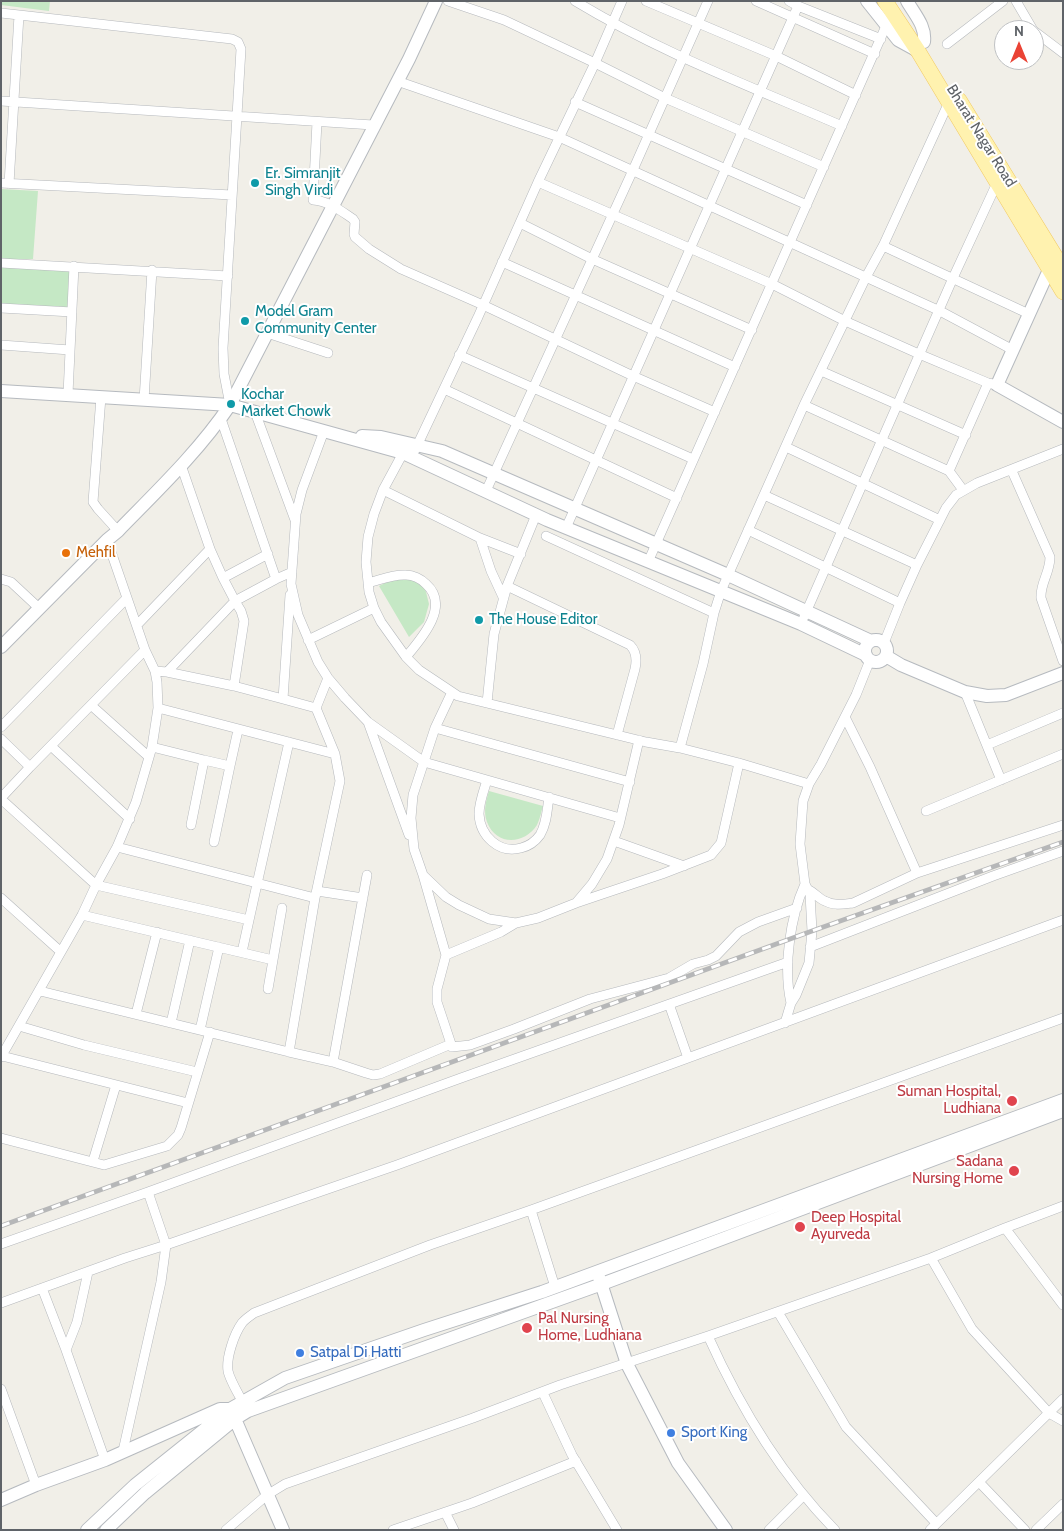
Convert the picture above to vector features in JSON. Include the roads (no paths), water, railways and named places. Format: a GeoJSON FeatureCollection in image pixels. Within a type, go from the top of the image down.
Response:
{"type":"FeatureCollection","features":[{"type":"Feature","properties":{"kind":"main road"},"geometry":{"type":"LineString","coordinates":[[885,1],[917,42]]}},
{"type":"Feature","properties":{"kind":"main road"},"geometry":{"type":"LineString","coordinates":[[897,1],[917,42]]}},
{"type":"Feature","properties":{"kind":"main road","name":"Bharat Nagar Road"},"geometry":{"type":"LineString","coordinates":[[917,42],[949,102],[997,183],[1056,269]]}},
{"type":"Feature","properties":{"kind":"main road","name":"Bharat Nagar Road"},"geometry":{"type":"LineString","coordinates":[[917,42],[1056,269],[1063,292]]}},
{"type":"Feature","properties":{"kind":"street"},"geometry":{"type":"LineString","coordinates":[[1,647],[118,531],[221,419],[267,334],[436,1]]}},
{"type":"Feature","properties":{"kind":"street"},"geometry":{"type":"LineString","coordinates":[[448,1],[504,20],[665,98],[824,167]]}},
{"type":"Feature","properties":{"kind":"street"},"geometry":{"type":"LineString","coordinates":[[575,1],[611,23],[683,58],[842,126]]}},
{"type":"Feature","properties":{"kind":"street"},"geometry":{"type":"LineString","coordinates":[[622,1],[418,445],[407,455],[383,490],[368,537],[366,562],[368,584],[374,608],[381,622],[406,657],[419,670],[458,696],[617,735],[680,748],[809,784]]}},
{"type":"Feature","properties":{"kind":"street"},"geometry":{"type":"LineString","coordinates":[[646,1],[776,56],[856,95]]}},
{"type":"Feature","properties":{"kind":"street"},"geometry":{"type":"LineString","coordinates":[[486,492],[708,1]]}},
{"type":"Feature","properties":{"kind":"street"},"geometry":{"type":"LineString","coordinates":[[756,1],[874,54]]}},
{"type":"Feature","properties":{"kind":"street"},"geometry":{"type":"LineString","coordinates":[[789,1],[881,39]]}},
{"type":"Feature","properties":{"kind":"street"},"geometry":{"type":"LineString","coordinates":[[867,1],[898,40],[917,42]]}},
{"type":"Feature","properties":{"kind":"street","name":"Bharat Nagar Road"},"geometry":{"type":"LineString","coordinates":[[907,1],[925,33],[917,42]]}},
{"type":"Feature","properties":{"kind":"street"},"geometry":{"type":"LineString","coordinates":[[947,44],[1003,1]]}},
{"type":"Feature","properties":{"kind":"street"},"geometry":{"type":"LineString","coordinates":[[1016,1],[1027,20]]}},
{"type":"Feature","properties":{"kind":"street"},"geometry":{"type":"LineString","coordinates":[[566,528],[798,6]]}},
{"type":"Feature","properties":{"kind":"street"},"geometry":{"type":"LineString","coordinates":[[1,13],[232,39],[238,42],[241,49],[224,360],[226,389],[230,405]]}},
{"type":"Feature","properties":{"kind":"street"},"geometry":{"type":"LineString","coordinates":[[20,16],[14,102],[5,183],[232,195]]}},
{"type":"Feature","properties":{"kind":"street"},"geometry":{"type":"LineString","coordinates":[[648,562],[886,26]]}},
{"type":"Feature","properties":{"kind":"street"},"geometry":{"type":"LineString","coordinates":[[1044,39],[1063,53]]}},
{"type":"Feature","properties":{"kind":"street"},"geometry":{"type":"LineString","coordinates":[[397,81],[559,137],[940,311],[1013,350]]}},
{"type":"Feature","properties":{"kind":"street"},"geometry":{"type":"LineString","coordinates":[[1,101],[374,125]]}},
{"type":"Feature","properties":{"kind":"street"},"geometry":{"type":"LineString","coordinates":[[575,102],[807,205]]}},
{"type":"Feature","properties":{"kind":"street"},"geometry":{"type":"LineString","coordinates":[[680,748],[703,664],[714,613],[728,575],[804,405],[883,246],[949,102]]}},
{"type":"Feature","properties":{"kind":"street"},"geometry":{"type":"LineString","coordinates":[[317,122],[313,200],[324,201],[353,219],[355,222],[355,237],[369,250],[401,269],[715,412]]}},
{"type":"Feature","properties":{"kind":"street"},"geometry":{"type":"LineString","coordinates":[[538,182],[772,284],[845,321],[919,354],[992,384],[1063,422]]}},
{"type":"Feature","properties":{"kind":"street"},"geometry":{"type":"LineString","coordinates":[[801,624],[919,354],[997,183]]}},
{"type":"Feature","properties":{"kind":"street"},"geometry":{"type":"LineString","coordinates":[[520,223],[592,259],[752,330]]}},
{"type":"Feature","properties":{"kind":"street"},"geometry":{"type":"LineString","coordinates":[[883,246],[1029,314]]}},
{"type":"Feature","properties":{"kind":"street"},"geometry":{"type":"LineString","coordinates":[[502,262],[735,367]]}},
{"type":"Feature","properties":{"kind":"street"},"geometry":{"type":"LineString","coordinates":[[1,263],[152,270],[228,276]]}},
{"type":"Feature","properties":{"kind":"street"},"geometry":{"type":"LineString","coordinates":[[68,394],[74,266]]}},
{"type":"Feature","properties":{"kind":"street"},"geometry":{"type":"LineString","coordinates":[[949,471],[992,384],[1013,350],[1029,314],[1056,269]]}},
{"type":"Feature","properties":{"kind":"street"},"geometry":{"type":"LineString","coordinates":[[144,400],[152,270]]}},
{"type":"Feature","properties":{"kind":"street"},"geometry":{"type":"LineString","coordinates":[[1,308],[72,312]]}},
{"type":"Feature","properties":{"kind":"street"},"geometry":{"type":"LineString","coordinates":[[267,334],[328,353]]}},
{"type":"Feature","properties":{"kind":"street"},"geometry":{"type":"LineString","coordinates":[[1,345],[70,350]]}},
{"type":"Feature","properties":{"kind":"street"},"geometry":{"type":"LineString","coordinates":[[459,355],[693,459]]}},
{"type":"Feature","properties":{"kind":"street"},"geometry":{"type":"LineString","coordinates":[[821,371],[966,435]]}},
{"type":"Feature","properties":{"kind":"street"},"geometry":{"type":"LineString","coordinates":[[444,389],[676,498]]}},
{"type":"Feature","properties":{"kind":"street"},"geometry":{"type":"LineString","coordinates":[[1,390],[230,405],[407,455],[566,528],[801,624],[877,662],[880,647],[917,565],[946,508],[956,494],[1063,450]]}},
{"type":"Feature","properties":{"kind":"street"},"geometry":{"type":"LineString","coordinates":[[101,397],[94,502],[118,531]]}},
{"type":"Feature","properties":{"kind":"street"},"geometry":{"type":"LineString","coordinates":[[804,405],[949,471],[963,490]]}},
{"type":"Feature","properties":{"kind":"street"},"geometry":{"type":"LineString","coordinates":[[255,412],[295,521]]}},
{"type":"Feature","properties":{"kind":"street"},"geometry":{"type":"LineString","coordinates":[[221,419],[276,579]]}},
{"type":"Feature","properties":{"kind":"street"},"geometry":{"type":"LineString","coordinates":[[283,699],[295,521],[302,490],[324,431]]}},
{"type":"Feature","properties":{"kind":"street"},"geometry":{"type":"LineString","coordinates":[[342,436],[381,437],[442,451],[807,610],[880,647],[901,665],[965,692],[987,696],[1006,695],[1063,673]]}},
{"type":"Feature","properties":{"kind":"street"},"geometry":{"type":"LineString","coordinates":[[786,447],[940,520]]}},
{"type":"Feature","properties":{"kind":"street"},"geometry":{"type":"LineString","coordinates":[[180,465],[210,549],[223,578],[242,612],[244,621],[234,686]]}},
{"type":"Feature","properties":{"kind":"street"},"geometry":{"type":"LineString","coordinates":[[1012,471],[1050,557],[1048,572],[1040,591],[1063,660]]}},
{"type":"Feature","properties":{"kind":"street"},"geometry":{"type":"LineString","coordinates":[[383,490],[480,538],[520,554]]}},
{"type":"Feature","properties":{"kind":"street"},"geometry":{"type":"LineString","coordinates":[[764,495],[917,565]]}},
{"type":"Feature","properties":{"kind":"street"},"geometry":{"type":"LineString","coordinates":[[487,703],[494,634],[503,598],[536,515]]}},
{"type":"Feature","properties":{"kind":"street"},"geometry":{"type":"LineString","coordinates":[[748,530],[900,602]]}},
{"type":"Feature","properties":{"kind":"street"},"geometry":{"type":"LineString","coordinates":[[546,536],[714,613]]}},
{"type":"Feature","properties":{"kind":"street"},"geometry":{"type":"LineString","coordinates":[[480,538],[491,571],[503,598]]}},
{"type":"Feature","properties":{"kind":"street"},"geometry":{"type":"LineString","coordinates":[[107,540],[145,650],[155,671],[158,708],[152,747],[130,819],[117,847],[40,991],[1,1056],[188,1103]]}},
{"type":"Feature","properties":{"kind":"street"},"geometry":{"type":"LineString","coordinates":[[137,626],[210,549]]}},
{"type":"Feature","properties":{"kind":"street"},"geometry":{"type":"LineString","coordinates":[[223,578],[268,554]]}},
{"type":"Feature","properties":{"kind":"street"},"geometry":{"type":"LineString","coordinates":[[167,672],[235,601],[292,572]]}},
{"type":"Feature","properties":{"kind":"street"},"geometry":{"type":"LineString","coordinates":[[368,584],[405,574],[422,580],[432,590],[436,608],[431,623],[419,642],[406,657]]}},
{"type":"Feature","properties":{"kind":"street"},"geometry":{"type":"LineString","coordinates":[[1,579],[11,582],[40,609]]}},
{"type":"Feature","properties":{"kind":"street"},"geometry":{"type":"LineString","coordinates":[[291,584],[298,615],[318,662],[328,678],[368,722],[424,762],[620,818]]}},
{"type":"Feature","properties":{"kind":"street"},"geometry":{"type":"LineString","coordinates":[[507,586],[630,645],[634,649],[635,669],[617,735]]}},
{"type":"Feature","properties":{"kind":"street"},"geometry":{"type":"LineString","coordinates":[[1,727],[127,598]]}},
{"type":"Feature","properties":{"kind":"street"},"geometry":{"type":"LineString","coordinates":[[308,640],[374,608]]}},
{"type":"Feature","properties":{"kind":"street"},"geometry":{"type":"LineString","coordinates":[[785,1023],[791,1003],[805,974],[812,931],[800,844],[802,801],[809,784],[856,696],[868,658],[865,649],[866,645],[880,647]]}},
{"type":"Feature","properties":{"kind":"street"},"geometry":{"type":"LineString","coordinates":[[145,650],[1,798],[96,885],[249,920]]}},
{"type":"Feature","properties":{"kind":"street"},"geometry":{"type":"LineString","coordinates":[[155,671],[234,686],[316,708]]}},
{"type":"Feature","properties":{"kind":"street"},"geometry":{"type":"LineString","coordinates":[[289,1052],[316,895],[340,781],[335,754],[316,708],[328,678]]}},
{"type":"Feature","properties":{"kind":"street"},"geometry":{"type":"LineString","coordinates":[[414,849],[411,818],[413,795],[435,728],[452,692]]}},
{"type":"Feature","properties":{"kind":"street"},"geometry":{"type":"LineString","coordinates":[[965,692],[1001,780]]}},
{"type":"Feature","properties":{"kind":"street"},"geometry":{"type":"LineString","coordinates":[[92,706],[149,757]]}},
{"type":"Feature","properties":{"kind":"street"},"geometry":{"type":"LineString","coordinates":[[158,708],[335,754]]}},
{"type":"Feature","properties":{"kind":"street"},"geometry":{"type":"LineString","coordinates":[[987,744],[1063,714]]}},
{"type":"Feature","properties":{"kind":"street"},"geometry":{"type":"LineString","coordinates":[[845,717],[870,767],[917,873]]}},
{"type":"Feature","properties":{"kind":"street"},"geometry":{"type":"LineString","coordinates":[[368,722],[414,849],[446,955],[436,996],[452,1047],[470,1045],[590,998],[669,978],[693,964],[716,956],[739,932],[758,922],[797,908]]}},
{"type":"Feature","properties":{"kind":"street"},"geometry":{"type":"LineString","coordinates":[[435,728],[630,782]]}},
{"type":"Feature","properties":{"kind":"street"},"geometry":{"type":"LineString","coordinates":[[214,842],[238,730]]}},
{"type":"Feature","properties":{"kind":"street"},"geometry":{"type":"LineString","coordinates":[[1,739],[30,768]]}},
{"type":"Feature","properties":{"kind":"street"},"geometry":{"type":"LineString","coordinates":[[576,904],[592,884],[607,859],[614,841],[639,740]]}},
{"type":"Feature","properties":{"kind":"street"},"geometry":{"type":"LineString","coordinates":[[242,952],[289,742]]}},
{"type":"Feature","properties":{"kind":"street"},"geometry":{"type":"LineString","coordinates":[[52,746],[130,819]]}},
{"type":"Feature","properties":{"kind":"street"},"geometry":{"type":"LineString","coordinates":[[152,747],[230,766]]}},
{"type":"Feature","properties":{"kind":"street"},"geometry":{"type":"LineString","coordinates":[[926,811],[1063,754]]}},
{"type":"Feature","properties":{"kind":"street"},"geometry":{"type":"LineString","coordinates":[[191,825],[204,760]]}},
{"type":"Feature","properties":{"kind":"street"},"geometry":{"type":"LineString","coordinates":[[446,955],[501,932],[516,923],[538,918],[711,855],[721,843],[739,763]]}},
{"type":"Feature","properties":{"kind":"street"},"geometry":{"type":"LineString","coordinates":[[487,780],[479,813],[482,826],[493,844],[505,849],[518,849],[530,845],[539,836],[546,821],[549,797]]}},
{"type":"Feature","properties":{"kind":"street"},"geometry":{"type":"LineString","coordinates":[[807,887],[824,901],[832,904],[853,903],[917,873],[1063,825]]}},
{"type":"Feature","properties":{"kind":"street"},"geometry":{"type":"LineString","coordinates":[[614,841],[684,866]]}},
{"type":"Feature","properties":{"kind":"street"},"geometry":{"type":"LineString","coordinates":[[117,847],[256,884],[316,895],[363,898]]}},
{"type":"Feature","properties":{"kind":"street"},"geometry":{"type":"LineString","coordinates":[[810,947],[985,879],[1063,852]]}},
{"type":"Feature","properties":{"kind":"street"},"geometry":{"type":"LineString","coordinates":[[333,1062],[367,875]]}},
{"type":"Feature","properties":{"kind":"street"},"geometry":{"type":"LineString","coordinates":[[422,875],[446,897],[459,905],[489,919],[516,923]]}},
{"type":"Feature","properties":{"kind":"street"},"geometry":{"type":"LineString","coordinates":[[791,1003],[788,962],[792,931],[797,908],[807,887]]}},
{"type":"Feature","properties":{"kind":"street"},"geometry":{"type":"LineString","coordinates":[[2,901],[61,952]]}},
{"type":"Feature","properties":{"kind":"street"},"geometry":{"type":"LineString","coordinates":[[268,989],[282,908]]}},
{"type":"Feature","properties":{"kind":"street"},"geometry":{"type":"LineString","coordinates":[[82,915],[273,960]]}},
{"type":"Feature","properties":{"kind":"street"},"geometry":{"type":"LineString","coordinates":[[1,1303],[396,1165],[1063,920]]}},
{"type":"Feature","properties":{"kind":"street"},"geometry":{"type":"LineString","coordinates":[[136,1014],[157,932]]}},
{"type":"Feature","properties":{"kind":"street"},"geometry":{"type":"LineString","coordinates":[[171,1023],[190,940]]}},
{"type":"Feature","properties":{"kind":"street"},"geometry":{"type":"LineString","coordinates":[[200,1030],[219,947]]}},
{"type":"Feature","properties":{"kind":"street"},"geometry":{"type":"LineString","coordinates":[[1,1244],[788,962]]}},
{"type":"Feature","properties":{"kind":"street"},"geometry":{"type":"LineString","coordinates":[[40,991],[333,1062],[373,1075],[380,1074],[451,1044]]}},
{"type":"Feature","properties":{"kind":"street"},"geometry":{"type":"LineString","coordinates":[[669,1004],[688,1058]]}},
{"type":"Feature","properties":{"kind":"street"},"geometry":{"type":"LineString","coordinates":[[245,1406],[228,1371],[229,1356],[238,1329],[254,1313],[430,1245],[1063,1018]]}},
{"type":"Feature","properties":{"kind":"street"},"geometry":{"type":"LineString","coordinates":[[19,1026],[84,1045],[197,1072]]}},
{"type":"Feature","properties":{"kind":"street"},"geometry":{"type":"LineString","coordinates":[[1,1138],[104,1165],[167,1146],[178,1135],[181,1128],[210,1032]]}},
{"type":"Feature","properties":{"kind":"street"},"geometry":{"type":"LineString","coordinates":[[93,1161],[116,1085]]}},
{"type":"Feature","properties":{"kind":"street"},"geometry":{"type":"LineString","coordinates":[[245,1406],[600,1278],[1062,1105]]}},
{"type":"Feature","properties":{"kind":"street"},"geometry":{"type":"LineString","coordinates":[[123,1451],[162,1282],[166,1245],[148,1192]]}},
{"type":"Feature","properties":{"kind":"street"},"geometry":{"type":"LineString","coordinates":[[226,1530],[267,1495],[285,1484],[543,1393],[560,1385],[627,1364],[931,1258],[1063,1206]]}},
{"type":"Feature","properties":{"kind":"street"},"geometry":{"type":"LineString","coordinates":[[531,1210],[555,1287]]}},
{"type":"Feature","properties":{"kind":"street"},"geometry":{"type":"LineString","coordinates":[[1005,1228],[1063,1305]]}},
{"type":"Feature","properties":{"kind":"street"},"geometry":{"type":"LineString","coordinates":[[931,1258],[972,1329],[1048,1413],[1063,1420]]}},
{"type":"Feature","properties":{"kind":"street"},"geometry":{"type":"LineString","coordinates":[[66,1350],[77,1322],[88,1272]]}},
{"type":"Feature","properties":{"kind":"street"},"geometry":{"type":"LineString","coordinates":[[87,1530],[135,1485],[232,1414],[286,1378],[555,1287],[600,1278]]}},
{"type":"Feature","properties":{"kind":"street"},"geometry":{"type":"LineString","coordinates":[[600,1278],[627,1364],[678,1463],[726,1530]]}},
{"type":"Feature","properties":{"kind":"street"},"geometry":{"type":"LineString","coordinates":[[42,1288],[105,1460]]}},
{"type":"Feature","properties":{"kind":"street"},"geometry":{"type":"LineString","coordinates":[[778,1312],[846,1427],[933,1526],[1063,1399]]}},
{"type":"Feature","properties":{"kind":"street"},"geometry":{"type":"LineString","coordinates":[[708,1336],[730,1384],[772,1455],[803,1496],[834,1530]]}},
{"type":"Feature","properties":{"kind":"street"},"geometry":{"type":"LineString","coordinates":[[1,1389],[3,1401],[36,1485]]}},
{"type":"Feature","properties":{"kind":"street"},"geometry":{"type":"LineString","coordinates":[[543,1393],[576,1461],[613,1528]]}},
{"type":"Feature","properties":{"kind":"street"},"geometry":{"type":"LineString","coordinates":[[1,1500],[105,1460],[220,1409],[232,1414],[283,1530]]}},
{"type":"Feature","properties":{"kind":"street"},"geometry":{"type":"LineString","coordinates":[[106,1530],[232,1414]]}},
{"type":"Feature","properties":{"kind":"street"},"geometry":{"type":"LineString","coordinates":[[393,1530],[445,1512],[576,1461]]}},
{"type":"Feature","properties":{"kind":"street"},"geometry":{"type":"LineString","coordinates":[[979,1482],[1025,1530]]}},
{"type":"Feature","properties":{"kind":"street"},"geometry":{"type":"LineString","coordinates":[[770,1530],[803,1496]]}},
{"type":"Feature","properties":{"kind":"street"},"geometry":{"type":"LineString","coordinates":[[1036,1530],[1063,1504]]}},
{"type":"Feature","properties":{"kind":"street"},"geometry":{"type":"LineString","coordinates":[[445,1512],[454,1530]]}},
{"type":"Feature","properties":{"kind":"railway"},"geometry":{"type":"LineString","coordinates":[[1,1226],[812,931],[1063,842]]}},
{"type":"Feature","properties":{"kind":"place","name":"Er. Simranjit Singh Virdi"},"geometry":{"type":"Point","coordinates":[255,183]}},
{"type":"Feature","properties":{"kind":"place","name":"Model Gram Community Center"},"geometry":{"type":"Point","coordinates":[245,321]}},
{"type":"Feature","properties":{"kind":"place","name":"Kochar Market Chowk"},"geometry":{"type":"Point","coordinates":[231,404]}},
{"type":"Feature","properties":{"kind":"place","name":"Mehfil"},"geometry":{"type":"Point","coordinates":[66,553]}},
{"type":"Feature","properties":{"kind":"place","name":"The House Editor"},"geometry":{"type":"Point","coordinates":[479,620]}},
{"type":"Feature","properties":{"kind":"place","name":"Suman Hospital, Ludhiana"},"geometry":{"type":"Point","coordinates":[1012,1101]}},
{"type":"Feature","properties":{"kind":"place","name":"Sadana Nursing Home"},"geometry":{"type":"Point","coordinates":[1014,1171]}},
{"type":"Feature","properties":{"kind":"place","name":"Deep Hospital Ayurveda"},"geometry":{"type":"Point","coordinates":[800,1227]}},
{"type":"Feature","properties":{"kind":"place","name":"Pal Nursing Home, Ludhiana"},"geometry":{"type":"Point","coordinates":[527,1328]}},
{"type":"Feature","properties":{"kind":"place","name":"Satpal Di Hatti"},"geometry":{"type":"Point","coordinates":[300,1353]}},
{"type":"Feature","properties":{"kind":"place","name":"Sport King"},"geometry":{"type":"Point","coordinates":[671,1433]}}]}
